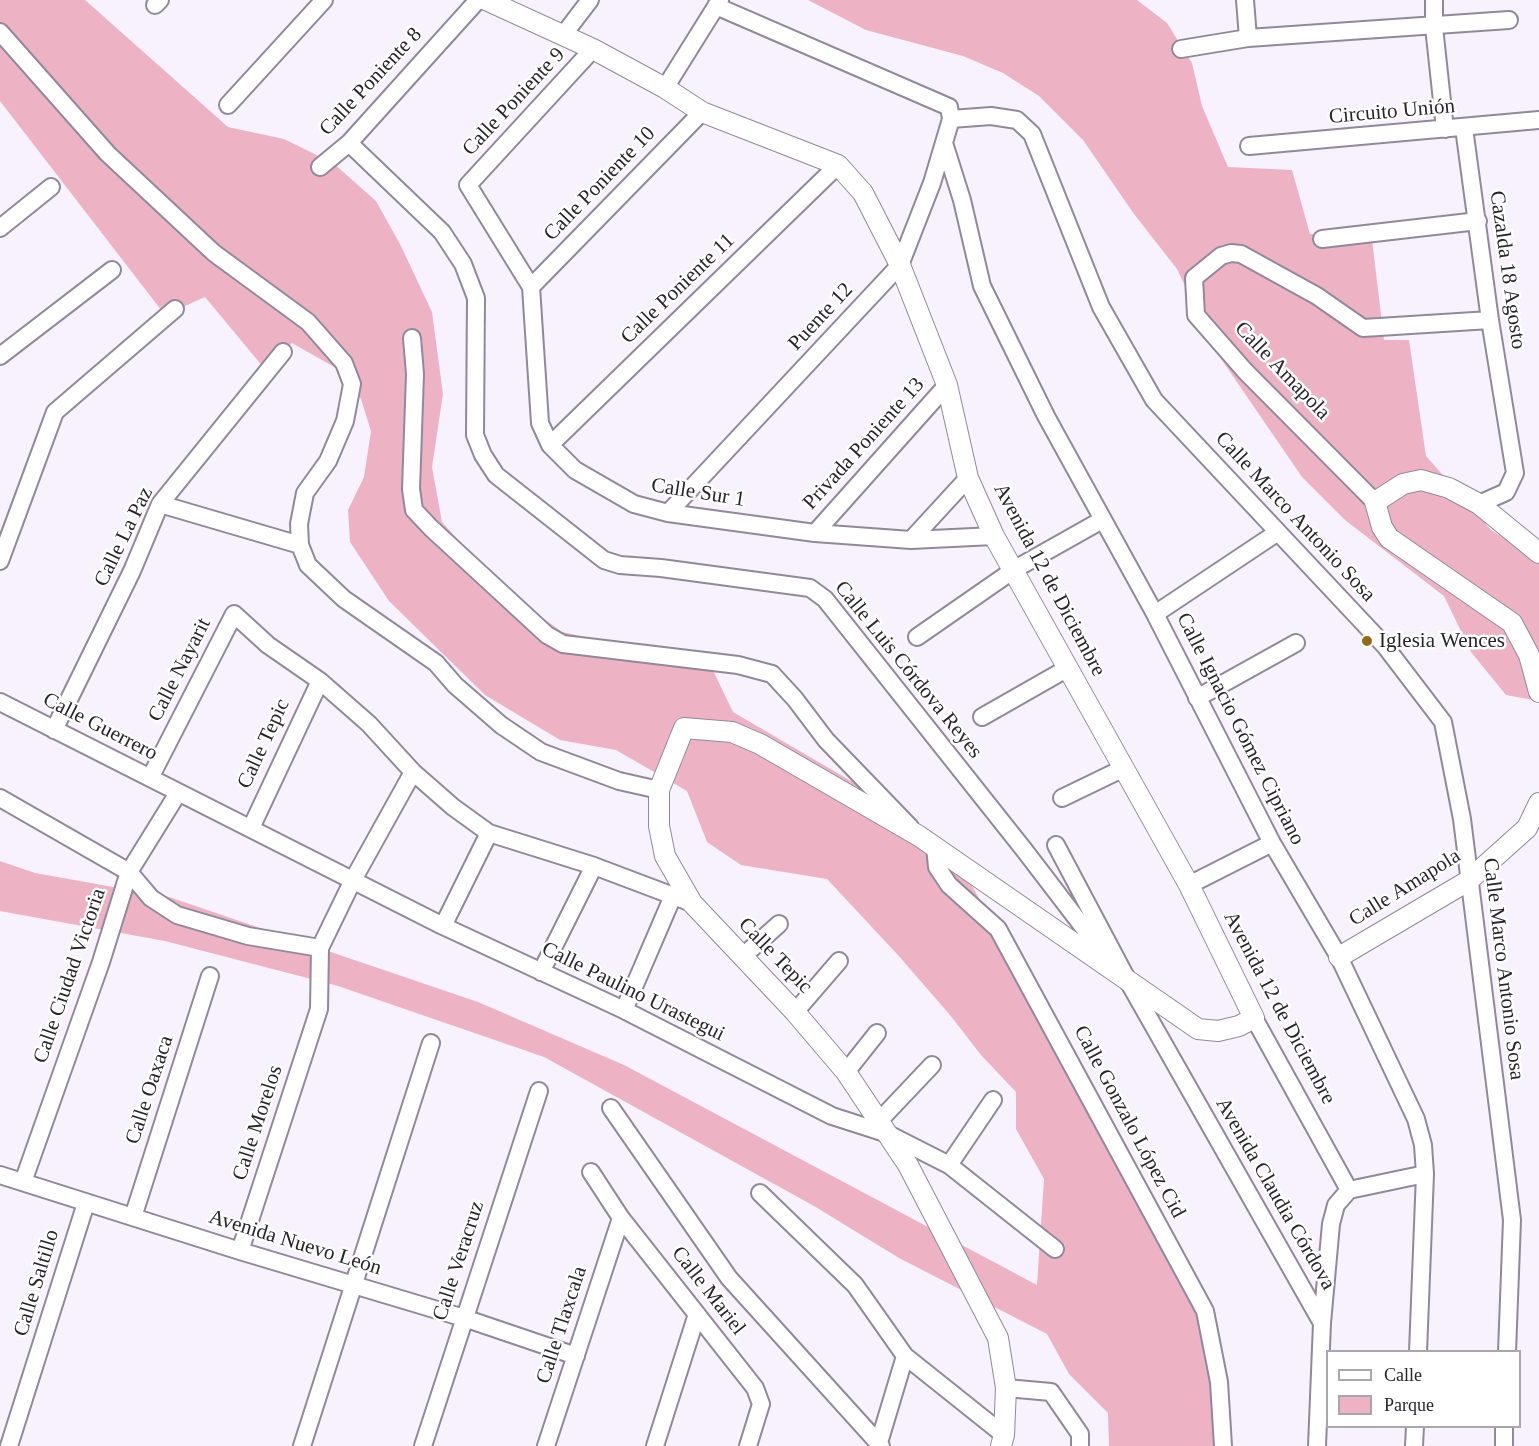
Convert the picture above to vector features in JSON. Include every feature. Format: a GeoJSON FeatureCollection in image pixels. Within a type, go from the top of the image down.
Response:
{"type":"FeatureCollection","features":[{"type":"Feature","properties":{"kind":"street"},"geometry":{"type":"LineString","coordinates":[[228,105],[324,0]]}},
{"type":"Feature","properties":{"kind":"street","name":"Calle Poniente 8"},"geometry":{"type":"LineString","coordinates":[[320,167],[349,143],[478,0]]}},
{"type":"Feature","properties":{"kind":"street","name":"Avenida 12 de Diciembre"},"geometry":{"type":"LineString","coordinates":[[486,0],[564,34],[665,88],[702,112],[838,165],[863,193],[900,265],[947,385],[968,478],[994,536],[1015,569],[1068,669],[1189,885],[1254,1018],[1349,1190]]}},
{"type":"Feature","properties":{"kind":"street"},"geometry":{"type":"LineString","coordinates":[[564,34],[590,0]]}},
{"type":"Feature","properties":{"kind":"street"},"geometry":{"type":"LineString","coordinates":[[1245,0],[1248,38]]}},
{"type":"Feature","properties":{"kind":"street"},"geometry":{"type":"LineString","coordinates":[[1434,0],[1434,27],[1445,129]]}},
{"type":"Feature","properties":{"kind":"street"},"geometry":{"type":"LineString","coordinates":[[665,88],[718,3],[948,106],[951,118]]}},
{"type":"Feature","properties":{"kind":"street"},"geometry":{"type":"LineString","coordinates":[[1181,49],[1248,38],[1434,27],[1509,20]]}},
{"type":"Feature","properties":{"kind":"street"},"geometry":{"type":"LineString","coordinates":[[0,32],[108,154],[214,253],[308,322],[344,363],[352,384],[345,421],[328,461],[305,493],[299,524],[300,545],[308,565],[344,599],[435,663],[501,725],[541,752],[579,768],[662,783]]}},
{"type":"Feature","properties":{"kind":"street","name":"Calle Poniente 9"},"geometry":{"type":"LineString","coordinates":[[468,185],[593,50]]}},
{"type":"Feature","properties":{"kind":"street","name":"Calle Poniente 10"},"geometry":{"type":"LineString","coordinates":[[531,287],[702,112]]}},
{"type":"Feature","properties":{"kind":"street","name":"Calle Marco Antonio Sosa"},"geometry":{"type":"LineString","coordinates":[[951,118],[991,116],[1017,120],[1032,134],[1101,307],[1154,400],[1385,646],[1443,722],[1462,819],[1512,1220],[1507,1350]]}},
{"type":"Feature","properties":{"kind":"street","name":"Puente 12"},"geometry":{"type":"LineString","coordinates":[[668,513],[900,265],[932,183],[951,118]]}},
{"type":"Feature","properties":{"kind":"street","name":"Circuito Unión"},"geometry":{"type":"LineString","coordinates":[[1249,146],[1539,120]]}},
{"type":"Feature","properties":{"kind":"street","name":"Cazalda 18 Agosto"},"geometry":{"type":"LineString","coordinates":[[1464,128],[1490,320],[1515,473],[1506,492],[1479,504]]}},
{"type":"Feature","properties":{"kind":"street","name":"Calle Luis Córdova Reyes"},"geometry":{"type":"LineString","coordinates":[[349,143],[442,231],[463,264],[476,298],[475,435],[483,455],[496,475],[604,560],[620,565],[661,568],[810,588],[825,599],[1111,960]]}},
{"type":"Feature","properties":{"kind":"street","name":"Calle Ignacio Gómez Cipriano"},"geometry":{"type":"LineString","coordinates":[[944,143],[962,200],[982,286],[1102,520],[1155,614],[1272,843],[1339,957],[1416,1119],[1425,1174],[1418,1350]]}},
{"type":"Feature","properties":{"kind":"street","name":"Calle Poniente 11"},"geometry":{"type":"LineString","coordinates":[[550,445],[838,165]]}},
{"type":"Feature","properties":{"kind":"street","name":"Calle Sur 1"},"geometry":{"type":"LineString","coordinates":[[468,185],[531,287],[540,423],[550,445],[575,470],[634,504],[668,513],[815,533],[911,540],[994,536]]}},
{"type":"Feature","properties":{"kind":"street"},"geometry":{"type":"LineString","coordinates":[[0,228],[51,188]]}},
{"type":"Feature","properties":{"kind":"street"},"geometry":{"type":"LineString","coordinates":[[1322,238],[1478,221]]}},
{"type":"Feature","properties":{"kind":"street","name":"Calle Amapola"},"geometry":{"type":"LineString","coordinates":[[1490,320],[1363,328],[1317,296],[1241,254],[1231,253],[1209,263],[1194,278],[1196,315],[1245,372],[1388,494],[1389,538],[1512,623],[1528,655],[1539,692]]}},
{"type":"Feature","properties":{"kind":"street"},"geometry":{"type":"LineString","coordinates":[[0,356],[112,270]]}},
{"type":"Feature","properties":{"kind":"street"},"geometry":{"type":"LineString","coordinates":[[0,561],[55,412],[176,309]]}},
{"type":"Feature","properties":{"kind":"street","name":"Calle Gonzalo López Cid"},"geometry":{"type":"LineString","coordinates":[[412,338],[415,374],[411,489],[414,510],[489,584],[547,635],[563,644],[738,666],[772,674],[795,699],[826,740],[927,841],[937,867],[949,885],[998,929],[1205,1311],[1220,1382],[1223,1446]]}},
{"type":"Feature","properties":{"kind":"street","name":"Calle La Paz"},"geometry":{"type":"LineString","coordinates":[[54,730],[132,571],[160,504],[283,352]]}},
{"type":"Feature","properties":{"kind":"street","name":"Privada Poniente 13"},"geometry":{"type":"LineString","coordinates":[[815,533],[947,385]]}},
{"type":"Feature","properties":{"kind":"street"},"geometry":{"type":"LineString","coordinates":[[911,540],[968,478]]}},
{"type":"Feature","properties":{"kind":"street"},"geometry":{"type":"LineString","coordinates":[[1388,494],[1421,480],[1449,488],[1479,504],[1539,553]]}},
{"type":"Feature","properties":{"kind":"street"},"geometry":{"type":"LineString","coordinates":[[160,504],[300,545]]}},
{"type":"Feature","properties":{"kind":"street"},"geometry":{"type":"LineString","coordinates":[[917,637],[1015,569],[1102,520]]}},
{"type":"Feature","properties":{"kind":"street"},"geometry":{"type":"LineString","coordinates":[[1155,614],[1278,532]]}},
{"type":"Feature","properties":{"kind":"street","name":"Calle Tepic"},"geometry":{"type":"LineString","coordinates":[[234,614],[268,645],[320,681],[369,724],[413,772],[453,807],[489,833],[594,866],[683,900],[795,1012],[846,1072],[884,1127],[913,1175],[998,1338],[1006,1388],[1003,1441]]}},
{"type":"Feature","properties":{"kind":"street","name":"Calle Nayarit"},"geometry":{"type":"LineString","coordinates":[[150,778],[234,614]]}},
{"type":"Feature","properties":{"kind":"street"},"geometry":{"type":"LineString","coordinates":[[1197,698],[1296,643]]}},
{"type":"Feature","properties":{"kind":"street"},"geometry":{"type":"LineString","coordinates":[[982,717],[1068,669]]}},
{"type":"Feature","properties":{"kind":"street","name":"Calle Tepic"},"geometry":{"type":"LineString","coordinates":[[251,828],[320,681]]}},
{"type":"Feature","properties":{"kind":"street","name":"Calle Guerrero"},"geometry":{"type":"LineString","coordinates":[[0,702],[178,794]]}},
{"type":"Feature","properties":{"kind":"street"},"geometry":{"type":"LineString","coordinates":[[624,1010],[683,900],[665,856],[659,826],[662,783],[684,728],[732,732],[760,744],[927,841],[1111,960]]}},
{"type":"Feature","properties":{"kind":"street"},"geometry":{"type":"LineString","coordinates":[[1062,798],[1124,768]]}},
{"type":"Feature","properties":{"kind":"street"},"geometry":{"type":"LineString","coordinates":[[0,798],[129,872],[151,898],[177,915],[248,936],[320,948],[353,880],[413,772]]}},
{"type":"Feature","properties":{"kind":"street","name":"Calle Paulino Urastegui"},"geometry":{"type":"LineString","coordinates":[[178,794],[251,828],[443,926],[624,1010],[832,1116],[884,1127],[949,1165],[1055,1249]]}},
{"type":"Feature","properties":{"kind":"street","name":"Calle Ciudad Victoria"},"geometry":{"type":"LineString","coordinates":[[23,1182],[101,962],[129,872],[178,794]]}},
{"type":"Feature","properties":{"kind":"street","name":"Calle Amapola"},"geometry":{"type":"LineString","coordinates":[[1339,957],[1468,881],[1527,828],[1539,803]]}},
{"type":"Feature","properties":{"kind":"street"},"geometry":{"type":"LineString","coordinates":[[443,926],[489,833]]}},
{"type":"Feature","properties":{"kind":"street"},"geometry":{"type":"LineString","coordinates":[[1189,885],[1272,843]]}},
{"type":"Feature","properties":{"kind":"street"},"geometry":{"type":"LineString","coordinates":[[1056,844],[1111,960],[1128,981],[1198,1029],[1218,1031],[1239,1026],[1254,1018]]}},
{"type":"Feature","properties":{"kind":"street"},"geometry":{"type":"LineString","coordinates":[[541,972],[594,866]]}},
{"type":"Feature","properties":{"kind":"street"},"geometry":{"type":"LineString","coordinates":[[742,957],[778,924]]}},
{"type":"Feature","properties":{"kind":"street","name":"Calle Morelos"},"geometry":{"type":"LineString","coordinates":[[240,1251],[319,1009],[320,948]]}},
{"type":"Feature","properties":{"kind":"street"},"geometry":{"type":"LineString","coordinates":[[795,1012],[839,961]]}},
{"type":"Feature","properties":{"kind":"street","name":"Calle Oaxaca"},"geometry":{"type":"LineString","coordinates":[[133,1217],[210,976]]}},
{"type":"Feature","properties":{"kind":"street","name":"Avenida Claudia Córdova"},"geometry":{"type":"LineString","coordinates":[[1128,981],[1322,1323],[1317,1446]]}},
{"type":"Feature","properties":{"kind":"street"},"geometry":{"type":"LineString","coordinates":[[846,1072],[878,1033]]}},
{"type":"Feature","properties":{"kind":"street"},"geometry":{"type":"LineString","coordinates":[[302,1446],[431,1043]]}},
{"type":"Feature","properties":{"kind":"street"},"geometry":{"type":"LineString","coordinates":[[884,1127],[932,1065]]}},
{"type":"Feature","properties":{"kind":"street","name":"Calle Veracruz"},"geometry":{"type":"LineString","coordinates":[[423,1446],[539,1091]]}},
{"type":"Feature","properties":{"kind":"street"},"geometry":{"type":"LineString","coordinates":[[949,1165],[993,1101]]}},
{"type":"Feature","properties":{"kind":"street"},"geometry":{"type":"LineString","coordinates":[[611,1108],[729,1278],[879,1445]]}},
{"type":"Feature","properties":{"kind":"street","name":"Calle Mariel"},"geometry":{"type":"LineString","coordinates":[[591,1172],[621,1218],[755,1388],[761,1404],[748,1446]]}},
{"type":"Feature","properties":{"kind":"street","name":"Avenida Nuevo León"},"geometry":{"type":"LineString","coordinates":[[0,1174],[240,1251],[464,1318],[576,1356]]}},
{"type":"Feature","properties":{"kind":"street"},"geometry":{"type":"LineString","coordinates":[[1322,1323],[1331,1224],[1336,1205],[1349,1190],[1425,1174]]}},
{"type":"Feature","properties":{"kind":"street"},"geometry":{"type":"LineString","coordinates":[[760,1193],[855,1285],[905,1356],[1003,1441]]}},
{"type":"Feature","properties":{"kind":"street","name":"Calle Saltillo"},"geometry":{"type":"LineString","coordinates":[[9,1446],[86,1203]]}},
{"type":"Feature","properties":{"kind":"street","name":"Calle Tlaxcala"},"geometry":{"type":"LineString","coordinates":[[546,1446],[621,1218]]}},
{"type":"Feature","properties":{"kind":"street"},"geometry":{"type":"LineString","coordinates":[[655,1446],[697,1314]]}},
{"type":"Feature","properties":{"kind":"street"},"geometry":{"type":"LineString","coordinates":[[879,1445],[905,1356]]}},
{"type":"Feature","properties":{"kind":"street"},"geometry":{"type":"LineString","coordinates":[[1006,1388],[1052,1392],[1080,1434],[1080,1446]]}},
{"type":"Feature","properties":{"kind":"street"},"geometry":{"type":"LineString","coordinates":[[1414,1428],[1414,1446]]}},
{"type":"Feature","properties":{"kind":"street"},"geometry":{"type":"LineString","coordinates":[[1504,1428],[1504,1446]]}},
{"type":"Feature","properties":{"kind":"green space"},"geometry":{"type":"Polygon","coordinates":[[[0,0],[85,0],[228,127],[284,139],[333,163],[376,201],[401,246],[432,312],[443,394],[432,467],[442,522],[499,586],[562,632],[710,664],[733,712],[904,812],[966,875],[1096,1111],[1202,1321],[1215,1400],[1216,1446],[1109,1446],[1108,1413],[1069,1374],[1047,1334],[899,1258],[814,1206],[544,1057],[338,986],[165,941],[0,911],[0,861],[35,873],[169,897],[478,1002],[624,1065],[1037,1285],[1044,1179],[1016,1129],[1016,1092],[981,1055],[897,954],[827,879],[741,865],[707,842],[687,791],[616,750],[560,740],[485,695],[389,601],[350,542],[348,510],[364,477],[371,431],[361,399],[336,368],[292,343],[264,368],[205,297],[165,315],[0,101],[0,0]]]}},
{"type":"Feature","properties":{"kind":"green space"},"geometry":{"type":"Polygon","coordinates":[[[808,0],[1137,0],[1167,23],[1192,63],[1202,106],[1228,167],[1292,170],[1310,234],[1371,231],[1384,340],[1409,340],[1426,456],[1491,530],[1539,560],[1539,701],[1506,695],[1471,652],[1444,596],[1345,520],[1302,477],[1215,350],[1177,269],[1134,214],[1083,140],[1039,96],[1003,73],[963,56],[866,30],[808,0]]]}},
{"type":"Feature","properties":{"kind":"place","name":"Iglesia Wences"},"geometry":{"type":"Point","coordinates":[1367,641]}}]}
